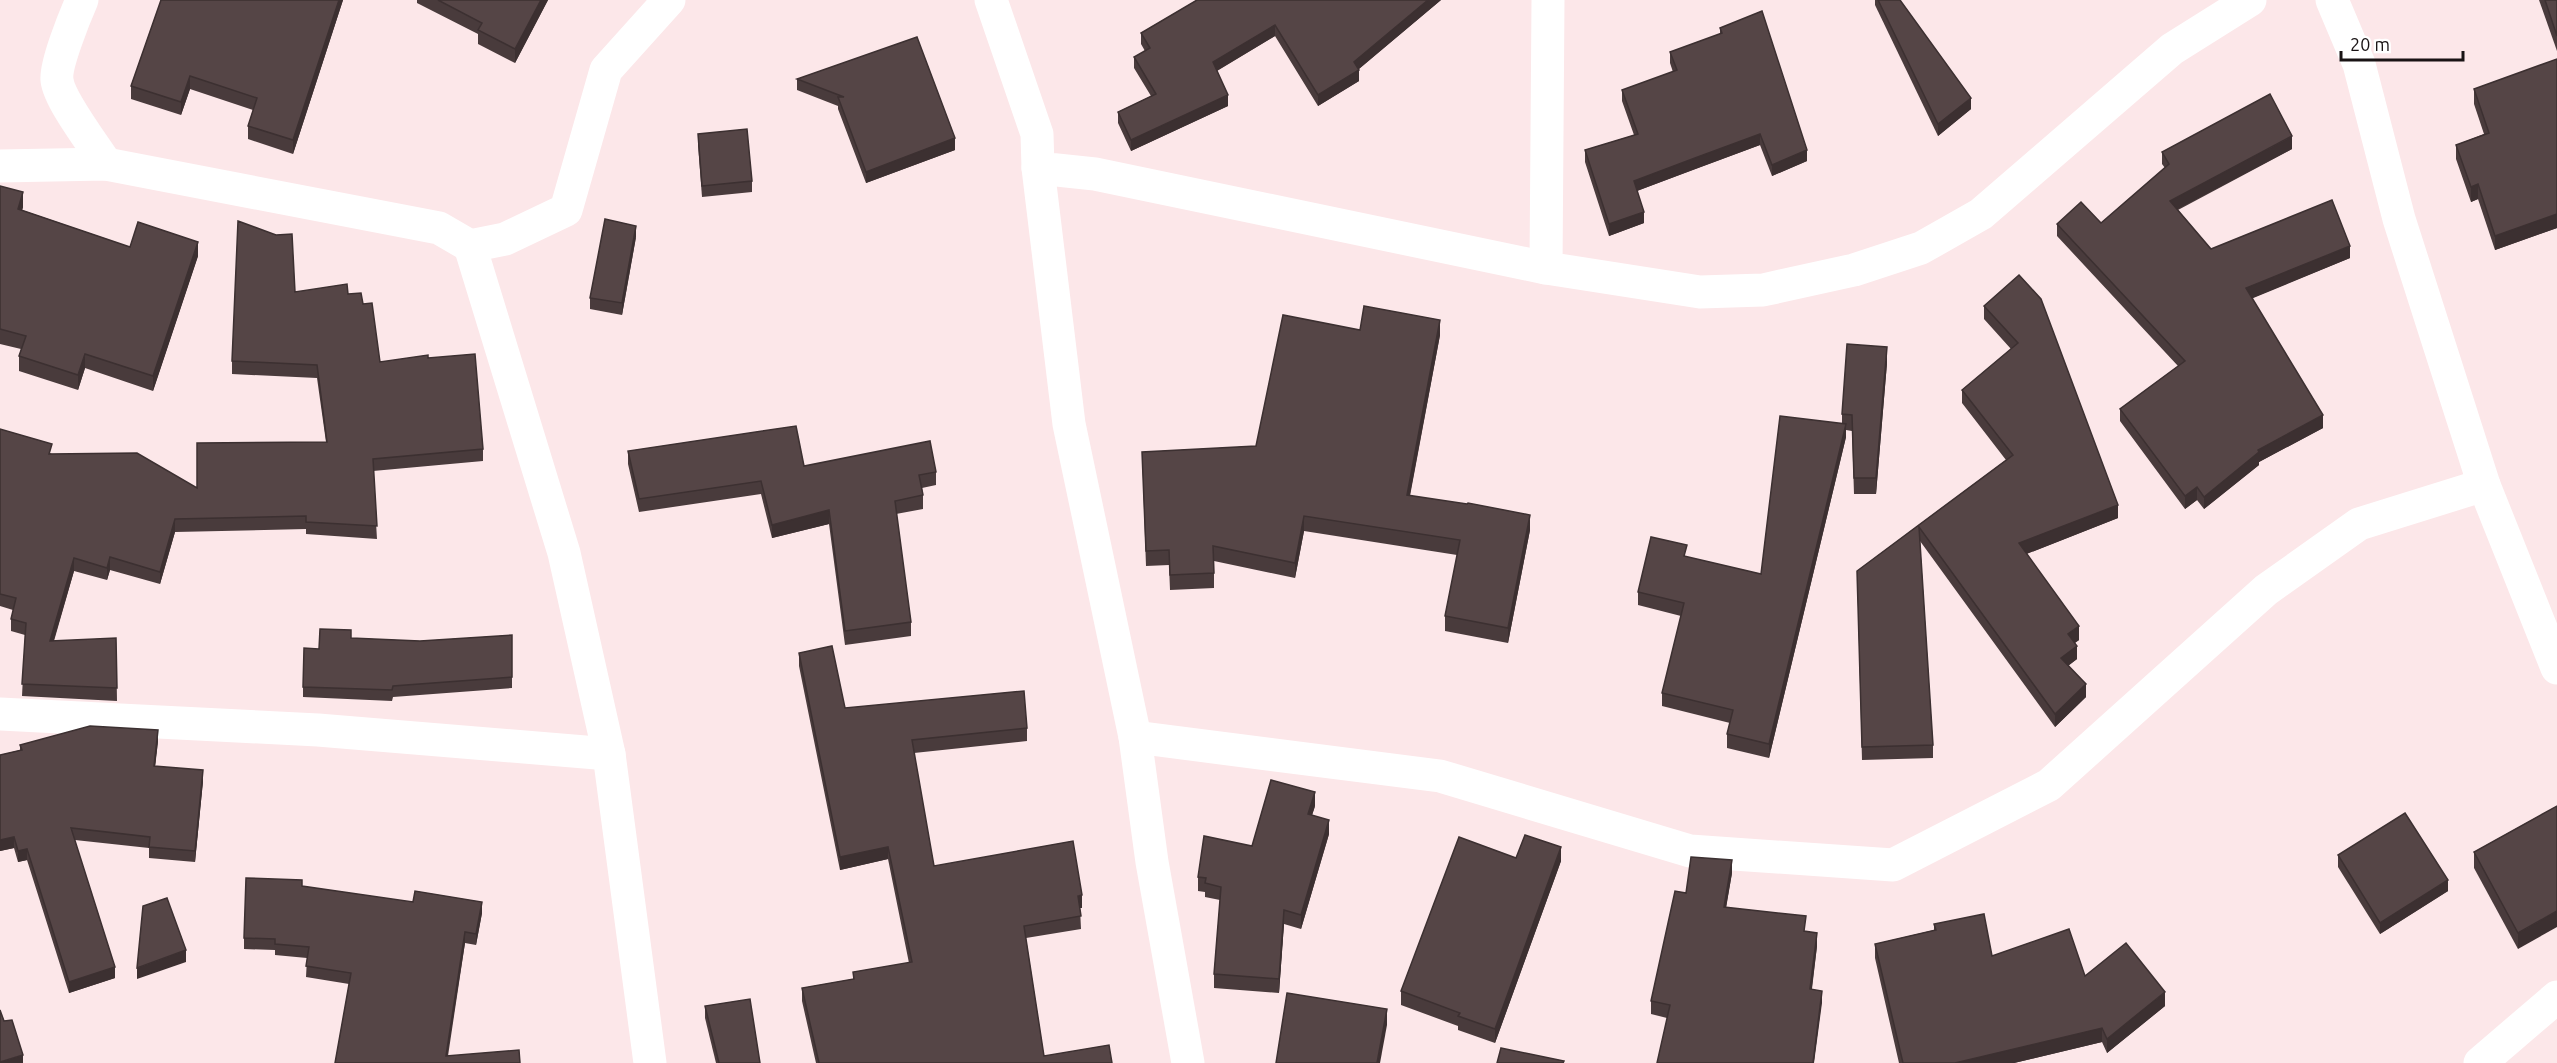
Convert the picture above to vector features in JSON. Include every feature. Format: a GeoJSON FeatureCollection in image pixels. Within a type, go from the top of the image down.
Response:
{"type":"FeatureCollection","features":[{"type":"Feature","properties":{"kind":"street"},"geometry":{"type":"LineString","coordinates":[[82,0],[68,32],[56,78],[63,100],[106,164]]}},
{"type":"Feature","properties":{"kind":"street"},"geometry":{"type":"LineString","coordinates":[[0,166],[106,164],[439,228],[470,246],[505,239],[566,210],[606,70],[669,0]]}},
{"type":"Feature","properties":{"kind":"street"},"geometry":{"type":"LineString","coordinates":[[991,0],[1037,134],[1038,168],[1069,424],[1135,737],[1152,862],[1188,1063]]}},
{"type":"Feature","properties":{"kind":"street"},"geometry":{"type":"LineString","coordinates":[[1546,268],[1548,0]]}},
{"type":"Feature","properties":{"kind":"street"},"geometry":{"type":"LineString","coordinates":[[1038,168],[1095,174],[1546,268],[1700,292],[1763,290],[1854,270],[1921,248],[1981,214],[2172,49],[2250,0]]}},
{"type":"Feature","properties":{"kind":"street"},"geometry":{"type":"LineString","coordinates":[[2332,0],[2359,64],[2399,219],[2484,485],[2557,668]]}},
{"type":"Feature","properties":{"kind":"street"},"geometry":{"type":"LineString","coordinates":[[470,246],[564,553],[609,754],[650,1063]]}},
{"type":"Feature","properties":{"kind":"street"},"geometry":{"type":"LineString","coordinates":[[1135,737],[1440,776],[1690,851],[1893,865],[2049,784],[2266,590],[2359,524],[2484,485]]}},
{"type":"Feature","properties":{"kind":"street"},"geometry":{"type":"LineString","coordinates":[[0,714],[318,730],[609,754]]}},
{"type":"Feature","properties":{"kind":"street"},"geometry":{"type":"LineString","coordinates":[[2480,1063],[2557,998]]}},
{"type":"Feature","properties":{"kind":"building"},"geometry":{"type":"Polygon","coordinates":[[[161,0],[339,0],[293,140],[248,126],[257,98],[190,76],[181,102],[131,86],[161,0]]]}},
{"type":"Feature","properties":{"kind":"building"},"geometry":{"type":"Polygon","coordinates":[[[438,0],[541,0],[515,49],[478,30],[482,23],[438,0]]]}},
{"type":"Feature","properties":{"kind":"building"},"geometry":{"type":"Polygon","coordinates":[[[1197,0],[1428,0],[1354,62],[1359,70],[1318,95],[1275,25],[1213,62],[1228,95],[1131,140],[1118,112],[1156,94],[1134,57],[1150,48],[1141,33],[1197,0]]]}},
{"type":"Feature","properties":{"kind":"building"},"geometry":{"type":"Polygon","coordinates":[[[1878,0],[1900,0],[1971,98],[1938,124],[1878,0]]]}},
{"type":"Feature","properties":{"kind":"building"},"geometry":{"type":"Polygon","coordinates":[[[2545,0],[2557,0],[2557,36],[2545,0]]]}},
{"type":"Feature","properties":{"kind":"building"},"geometry":{"type":"Polygon","coordinates":[[[1762,11],[1807,150],[1772,165],[1760,134],[1695,158],[1634,181],[1644,212],[1609,224],[1585,150],[1638,134],[1622,90],[1677,70],[1670,52],[1722,33],[1720,28],[1762,11]]]}},
{"type":"Feature","properties":{"kind":"building"},"geometry":{"type":"Polygon","coordinates":[[[917,37],[955,138],[866,172],[838,97],[844,97],[797,79],[917,37]]]}},
{"type":"Feature","properties":{"kind":"building"},"geometry":{"type":"Polygon","coordinates":[[[2557,59],[2557,214],[2495,236],[2478,184],[2471,187],[2456,145],[2489,133],[2474,89],[2557,59]]]}},
{"type":"Feature","properties":{"kind":"building"},"geometry":{"type":"Polygon","coordinates":[[[2270,94],[2292,136],[2170,201],[2211,249],[2332,200],[2350,246],[2246,288],[2323,415],[2258,450],[2259,452],[2204,497],[2197,487],[2185,496],[2120,409],[2185,361],[2057,224],[2081,202],[2101,223],[2169,164],[2162,152],[2270,94]]]}},
{"type":"Feature","properties":{"kind":"building"},"geometry":{"type":"Polygon","coordinates":[[[747,129],[752,181],[702,186],[698,134],[747,129]]]}},
{"type":"Feature","properties":{"kind":"building"},"geometry":{"type":"Polygon","coordinates":[[[0,186],[23,192],[18,209],[130,247],[138,222],[198,242],[153,376],[85,354],[78,375],[19,356],[26,336],[0,329],[0,186]]]}},
{"type":"Feature","properties":{"kind":"building"},"geometry":{"type":"Polygon","coordinates":[[[605,219],[636,226],[622,303],[590,298],[605,219]]]}},
{"type":"Feature","properties":{"kind":"building"},"geometry":{"type":"Polygon","coordinates":[[[238,221],[276,235],[292,234],[295,292],[347,284],[348,294],[361,293],[363,304],[372,303],[380,362],[428,355],[428,358],[475,354],[483,449],[373,459],[377,526],[306,522],[306,516],[175,519],[160,572],[110,557],[107,568],[74,558],[50,641],[116,638],[117,688],[22,684],[26,623],[11,619],[16,598],[0,594],[0,429],[52,444],[49,454],[137,453],[197,488],[197,443],[327,442],[317,365],[232,361],[238,221]]]}},
{"type":"Feature","properties":{"kind":"building"},"geometry":{"type":"Polygon","coordinates":[[[2019,275],[2041,299],[2118,505],[2019,543],[2079,626],[2068,634],[2077,646],[2061,658],[2086,684],[2055,714],[1919,527],[1933,745],[1862,747],[1857,571],[2013,455],[1962,390],[2018,343],[1984,306],[2019,275]]]}},
{"type":"Feature","properties":{"kind":"building"},"geometry":{"type":"Polygon","coordinates":[[[1364,306],[1440,320],[1407,495],[1468,503],[1530,515],[1508,628],[1445,616],[1460,540],[1304,516],[1295,563],[1213,546],[1214,573],[1170,575],[1169,550],[1146,551],[1142,452],[1256,446],[1283,315],[1360,330],[1364,306]]]}},
{"type":"Feature","properties":{"kind":"building"},"geometry":{"type":"Polygon","coordinates":[[[1847,344],[1887,347],[1876,478],[1854,478],[1852,415],[1842,414],[1847,344]]]}},
{"type":"Feature","properties":{"kind":"building"},"geometry":{"type":"Polygon","coordinates":[[[1780,416],[1846,424],[1769,744],[1727,734],[1733,710],[1662,693],[1684,603],[1638,592],[1651,537],[1687,545],[1684,556],[1761,574],[1780,416]]]}},
{"type":"Feature","properties":{"kind":"building"},"geometry":{"type":"Polygon","coordinates":[[[796,426],[804,466],[930,441],[936,472],[919,475],[923,495],[895,501],[911,622],[845,631],[829,510],[772,525],[761,481],[639,499],[628,451],[796,426]]]}},
{"type":"Feature","properties":{"kind":"building"},"geometry":{"type":"Polygon","coordinates":[[[320,629],[351,630],[351,638],[420,641],[512,635],[512,677],[393,686],[392,690],[303,687],[304,648],[319,649],[320,629]]]}},
{"type":"Feature","properties":{"kind":"building"},"geometry":{"type":"Polygon","coordinates":[[[832,646],[845,708],[1024,691],[1027,728],[912,740],[934,866],[1073,841],[1082,895],[1078,896],[1081,916],[1024,926],[1044,1056],[1109,1045],[1112,1063],[819,1063],[802,988],[854,979],[853,972],[912,962],[888,847],[840,857],[799,653],[832,646]]]}},
{"type":"Feature","properties":{"kind":"building"},"geometry":{"type":"Polygon","coordinates":[[[90,726],[158,730],[154,766],[203,770],[195,851],[149,847],[150,837],[71,828],[115,967],[69,982],[27,849],[18,851],[14,837],[0,840],[0,755],[22,750],[20,745],[90,726]]]}},
{"type":"Feature","properties":{"kind":"building"},"geometry":{"type":"Polygon","coordinates":[[[1271,780],[1315,792],[1308,814],[1329,820],[1301,915],[1284,910],[1279,979],[1214,974],[1221,887],[1205,883],[1206,878],[1198,877],[1204,836],[1252,846],[1271,780]]]}},
{"type":"Feature","properties":{"kind":"building"},"geometry":{"type":"Polygon","coordinates":[[[2557,806],[2557,911],[2518,933],[2474,852],[2557,806]]]}},
{"type":"Feature","properties":{"kind":"building"},"geometry":{"type":"Polygon","coordinates":[[[2405,813],[2448,880],[2380,923],[2338,855],[2405,813]]]}},
{"type":"Feature","properties":{"kind":"building"},"geometry":{"type":"Polygon","coordinates":[[[1525,835],[1561,847],[1495,1029],[1458,1016],[1460,1013],[1401,991],[1459,837],[1516,858],[1525,835]]]}},
{"type":"Feature","properties":{"kind":"building"},"geometry":{"type":"Polygon","coordinates":[[[1691,857],[1732,860],[1724,907],[1806,916],[1804,931],[1817,933],[1810,989],[1822,991],[1813,1063],[1657,1063],[1670,1005],[1651,1001],[1675,891],[1686,893],[1691,857]]]}},
{"type":"Feature","properties":{"kind":"building"},"geometry":{"type":"Polygon","coordinates":[[[246,878],[302,880],[302,886],[413,902],[415,891],[482,902],[476,934],[465,932],[446,1056],[519,1050],[520,1063],[335,1063],[351,973],[306,966],[309,947],[275,944],[275,939],[244,938],[246,878]]]}},
{"type":"Feature","properties":{"kind":"building"},"geometry":{"type":"Polygon","coordinates":[[[167,898],[186,950],[137,968],[143,906],[167,898]]]}},
{"type":"Feature","properties":{"kind":"building"},"geometry":{"type":"Polygon","coordinates":[[[1984,914],[1992,956],[2069,929],[2085,976],[2126,943],[2165,992],[2107,1039],[2102,1028],[1955,1063],[1903,1063],[1875,944],[1936,930],[1934,924],[1984,914]]]}},
{"type":"Feature","properties":{"kind":"building"},"geometry":{"type":"Polygon","coordinates":[[[1287,993],[1387,1009],[1377,1063],[1276,1063],[1287,993]]]}},
{"type":"Feature","properties":{"kind":"building"},"geometry":{"type":"Polygon","coordinates":[[[750,999],[760,1063],[719,1063],[705,1006],[750,999]]]}},
{"type":"Feature","properties":{"kind":"building"},"geometry":{"type":"Polygon","coordinates":[[[0,1010],[4,1021],[12,1020],[23,1055],[0,1062],[0,1010]]]}},
{"type":"Feature","properties":{"kind":"building"},"geometry":{"type":"Polygon","coordinates":[[[1501,1048],[1564,1061],[1563,1063],[1497,1063],[1501,1048]]]}}]}
